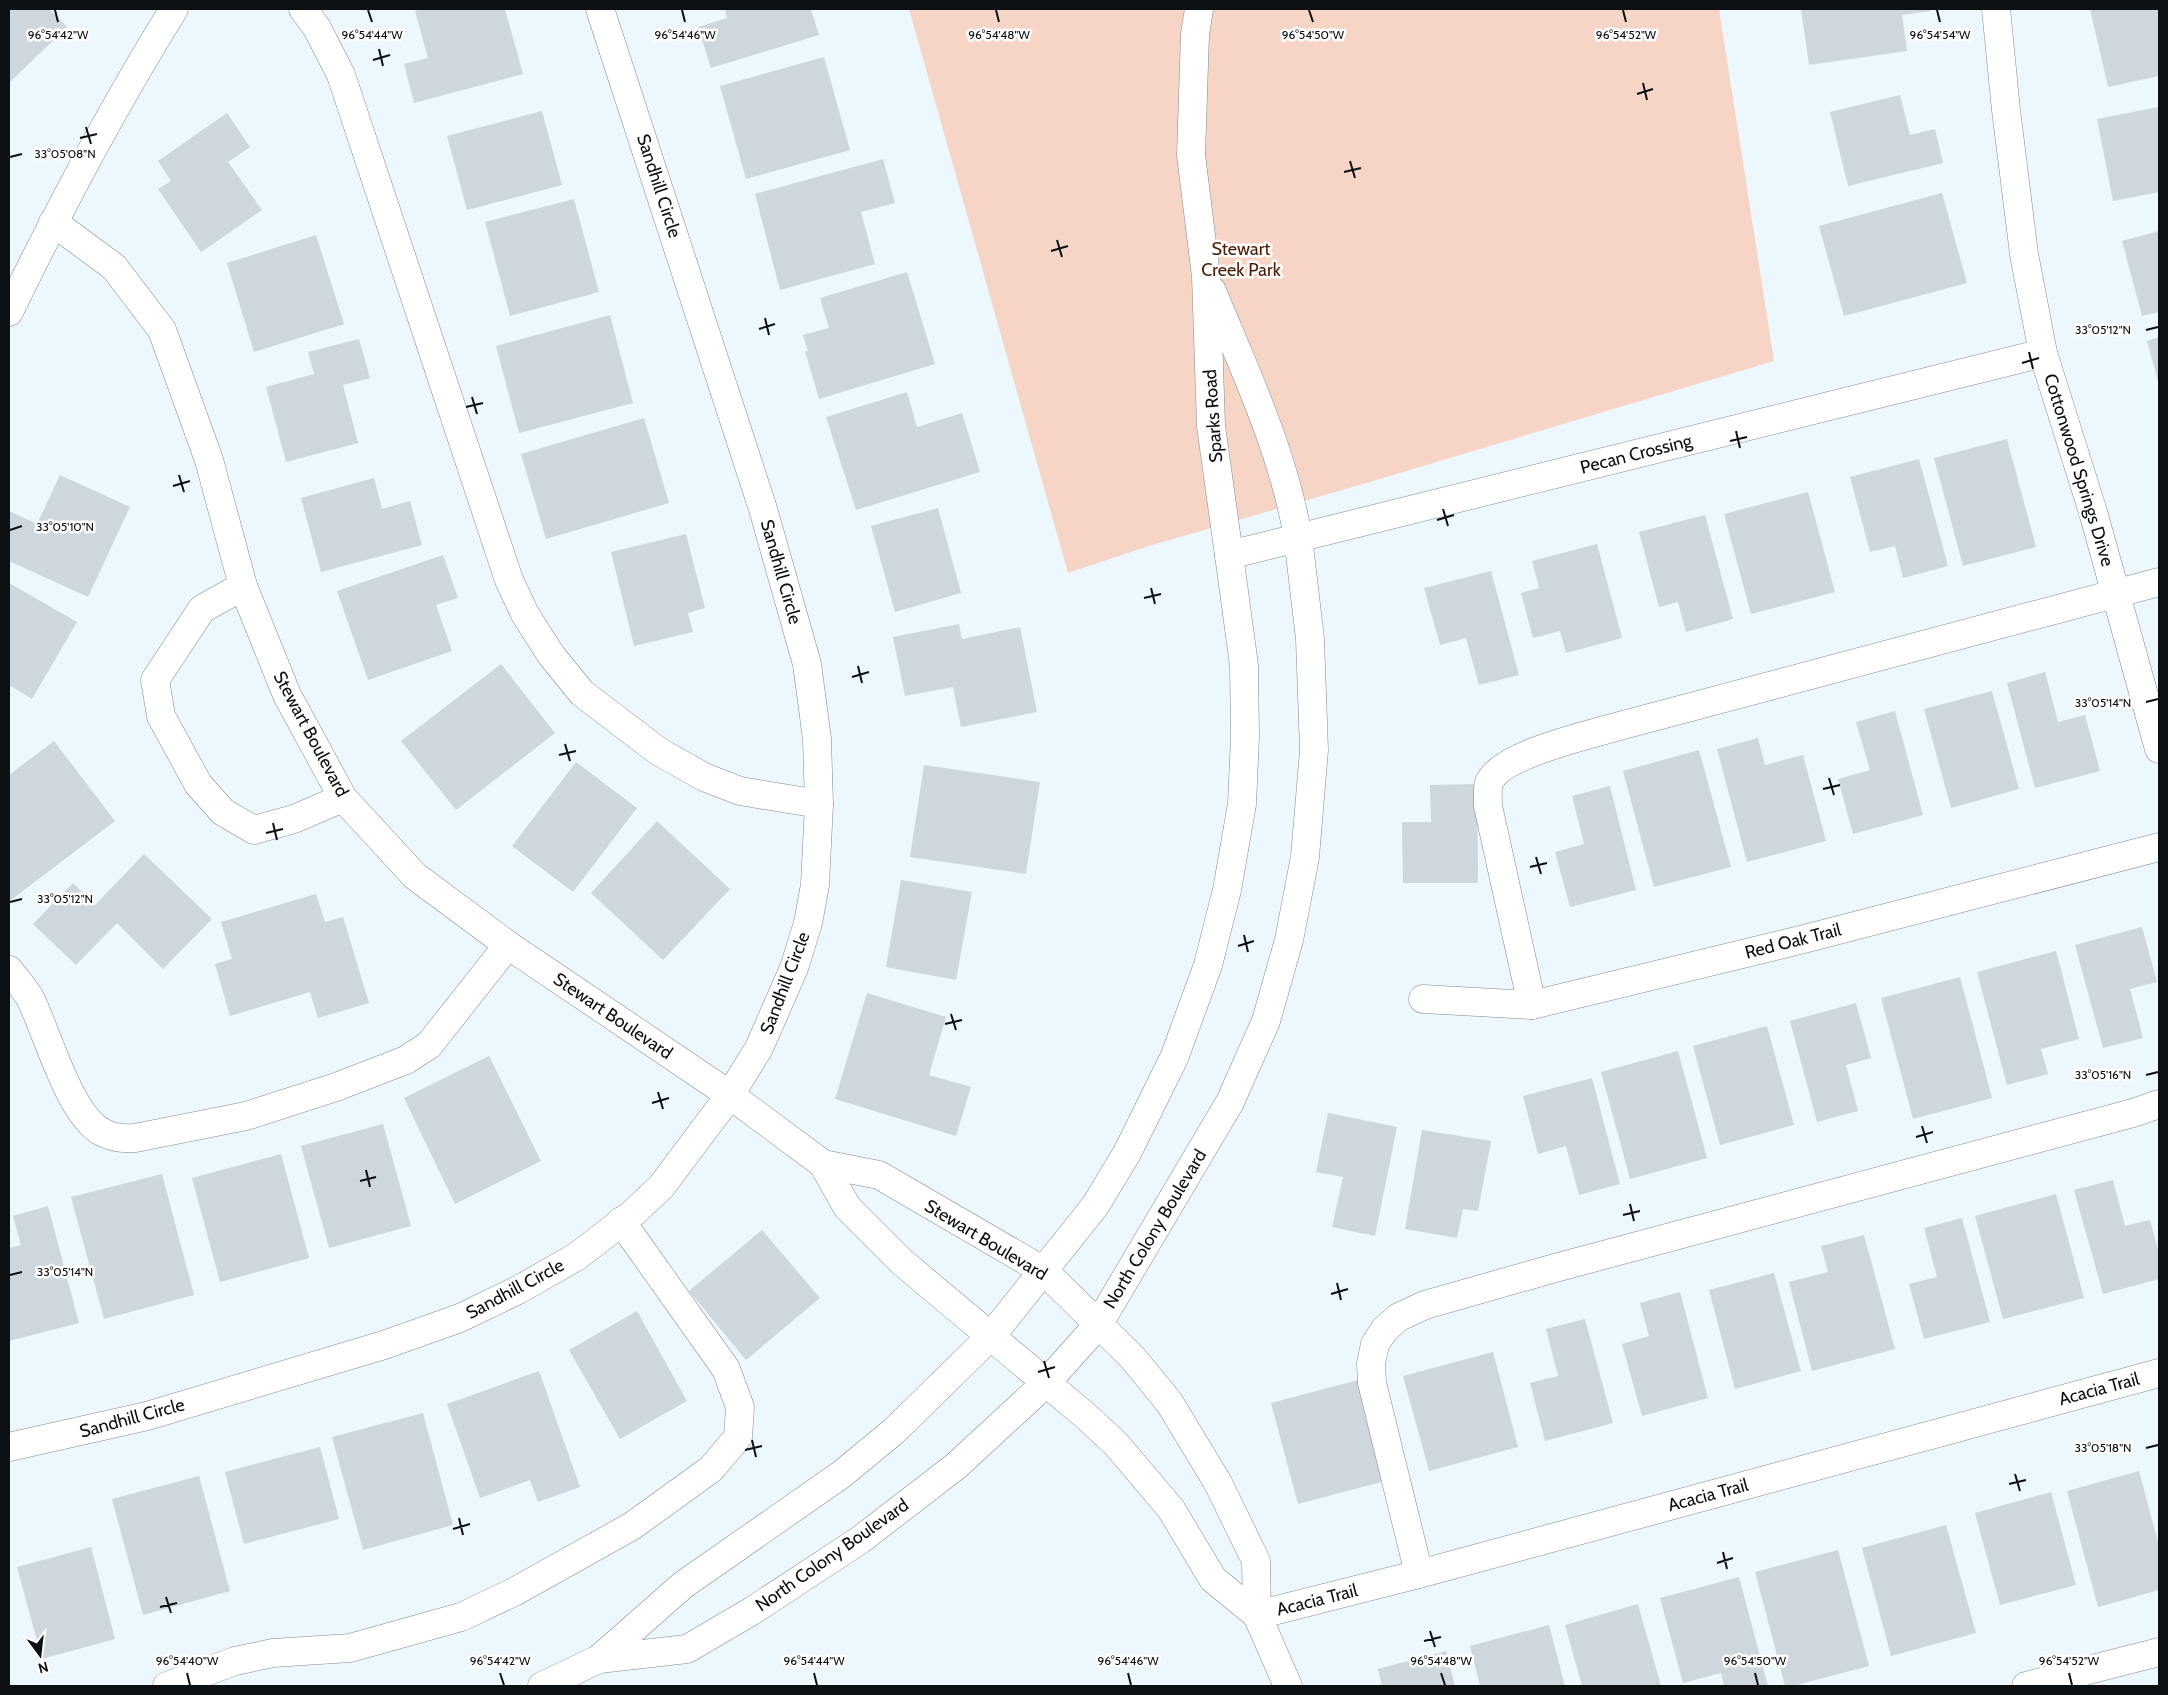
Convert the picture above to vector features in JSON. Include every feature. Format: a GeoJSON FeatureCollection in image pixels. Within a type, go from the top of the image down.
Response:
{"type":"FeatureCollection","features":[{"type":"Feature","properties":{"kind":"street"},"geometry":{"type":"LineString","coordinates":[[9,312],[53,222],[146,54],[174,9]]}},
{"type":"Feature","properties":{"kind":"street"},"geometry":{"type":"LineString","coordinates":[[303,9],[317,28],[341,75],[509,580],[525,614],[551,655],[582,693],[658,751],[704,777],[740,791],[819,804]]}},
{"type":"Feature","properties":{"kind":"street","name":"Sandhill Circle"},"geometry":{"type":"LineString","coordinates":[[9,1447],[147,1416],[384,1345],[460,1318],[518,1290],[576,1256],[631,1215],[661,1187],[730,1095],[760,1048],[797,959],[808,923],[815,885],[819,804],[816,739],[807,664],[760,500],[600,9]]}},
{"type":"Feature","properties":{"kind":"street","name":"Sparks Road"},"geometry":{"type":"LineString","coordinates":[[1199,9],[1195,34],[1191,155],[1206,276],[1211,426],[1229,555]]}},
{"type":"Feature","properties":{"kind":"street","name":"Cottonwood Springs Drive"},"geometry":{"type":"LineString","coordinates":[[1996,9],[2006,110],[2024,254],[2043,353],[2093,512],[2159,749]]}},
{"type":"Feature","properties":{"kind":"street","name":"Stewart Boulevard"},"geometry":{"type":"LineString","coordinates":[[53,222],[114,267],[162,330],[209,460],[243,586],[287,696],[343,798],[415,876],[508,945],[730,1095],[823,1164],[847,1207],[902,1262],[1116,1444],[1171,1509],[1213,1579],[1257,1615]]}},
{"type":"Feature","properties":{"kind":"street","name":"Sparks Road"},"geometry":{"type":"LineString","coordinates":[[1206,276],[1263,413],[1291,501],[1298,537]]}},
{"type":"Feature","properties":{"kind":"street","name":"Pecan Crossing"},"geometry":{"type":"LineString","coordinates":[[1229,555],[2043,353]]}},
{"type":"Feature","properties":{"kind":"street","name":"North Colony Boulevard"},"geometry":{"type":"LineString","coordinates":[[600,1659],[687,1649],[752,1611],[860,1540],[956,1466],[1046,1383],[1098,1325],[1230,1102],[1266,1021],[1289,940],[1305,857],[1314,750],[1310,639],[1298,537]]}},
{"type":"Feature","properties":{"kind":"street","name":"North Colony Boulevard"},"geometry":{"type":"LineString","coordinates":[[542,1686],[600,1659],[683,1585],[857,1461],[894,1431],[991,1336],[1095,1206],[1127,1152],[1174,1058],[1208,965],[1227,890],[1242,794],[1245,737],[1244,665],[1229,555]]}},
{"type":"Feature","properties":{"kind":"street"},"geometry":{"type":"LineString","coordinates":[[1532,1005],[1488,806],[1489,782],[1503,767],[1543,748],[1612,728],[2159,582]]}},
{"type":"Feature","properties":{"kind":"street"},"geometry":{"type":"LineString","coordinates":[[243,586],[202,609],[155,680],[160,716],[198,784],[223,812],[254,830],[294,819],[343,798]]}},
{"type":"Feature","properties":{"kind":"street","name":"Red Oak Trail"},"geometry":{"type":"LineString","coordinates":[[1423,999],[1532,1005],[1804,939],[2159,847]]}},
{"type":"Feature","properties":{"kind":"street"},"geometry":{"type":"LineString","coordinates":[[9,970],[29,996],[61,1072],[82,1113],[100,1131],[120,1139],[135,1138],[246,1116],[336,1087],[406,1060],[429,1045],[508,945]]}},
{"type":"Feature","properties":{"kind":"street"},"geometry":{"type":"LineString","coordinates":[[1419,1574],[1372,1383],[1371,1364],[1375,1344],[1385,1329],[1400,1317],[1426,1304],[2114,1118],[2159,1104]]}},
{"type":"Feature","properties":{"kind":"street","name":"Stewart Boulevard"},"geometry":{"type":"LineString","coordinates":[[823,1164],[879,1175],[1044,1271],[1132,1357],[1169,1402],[1218,1483],[1256,1561],[1257,1615],[1288,1686]]}},
{"type":"Feature","properties":{"kind":"street"},"geometry":{"type":"LineString","coordinates":[[167,1686],[235,1661],[273,1653],[350,1648],[461,1617],[514,1592],[632,1526],[711,1469],[738,1437],[740,1407],[726,1369],[621,1221]]}},
{"type":"Feature","properties":{"kind":"street","name":"Acacia Trail"},"geometry":{"type":"LineString","coordinates":[[1257,1615],[1419,1574],[2159,1373]]}},
{"type":"Feature","properties":{"kind":"street"},"geometry":{"type":"LineString","coordinates":[[2026,1686],[2159,1652]]}},
{"type":"Feature","properties":{"kind":"green space","name":"Stewart Creek Park"},"geometry":{"type":"Polygon","coordinates":[[[909,9],[1719,9],[1774,361],[1149,546],[1068,573],[909,9]]]}},
{"type":"Feature","properties":{"kind":"building"},"geometry":{"type":"Polygon","coordinates":[[[9,9],[49,9],[67,27],[9,83],[9,9]]]}},
{"type":"Feature","properties":{"kind":"building"},"geometry":{"type":"Polygon","coordinates":[[[421,9],[505,9],[523,74],[414,103],[404,64],[428,58],[415,11],[421,9]]]}},
{"type":"Feature","properties":{"kind":"building"},"geometry":{"type":"Polygon","coordinates":[[[725,9],[811,9],[819,35],[711,68],[698,27],[727,18],[725,9]]]}},
{"type":"Feature","properties":{"kind":"building"},"geometry":{"type":"Polygon","coordinates":[[[1801,9],[1929,9],[1930,11],[1902,15],[1907,51],[1809,65],[1801,9]]]}},
{"type":"Feature","properties":{"kind":"building"},"geometry":{"type":"Polygon","coordinates":[[[2090,9],[2159,9],[2159,76],[2108,87],[2090,9]]]}},
{"type":"Feature","properties":{"kind":"building"},"geometry":{"type":"Polygon","coordinates":[[[824,57],[850,150],[746,179],[720,86],[824,57]]]}},
{"type":"Feature","properties":{"kind":"building"},"geometry":{"type":"Polygon","coordinates":[[[1900,95],[1910,135],[1935,129],[1943,163],[1848,186],[1830,112],[1900,95]]]}},
{"type":"Feature","properties":{"kind":"building"},"geometry":{"type":"Polygon","coordinates":[[[2159,107],[2159,192],[2113,201],[2097,119],[2159,107]]]}},
{"type":"Feature","properties":{"kind":"building"},"geometry":{"type":"Polygon","coordinates":[[[542,111],[562,185],[467,210],[447,136],[542,111]]]}},
{"type":"Feature","properties":{"kind":"building"},"geometry":{"type":"Polygon","coordinates":[[[227,113],[250,147],[228,162],[262,210],[201,252],[158,189],[171,181],[158,161],[227,113]]]}},
{"type":"Feature","properties":{"kind":"building"},"geometry":{"type":"Polygon","coordinates":[[[883,159],[895,203],[861,212],[875,264],[780,290],[755,194],[883,159]]]}},
{"type":"Feature","properties":{"kind":"building"},"geometry":{"type":"Polygon","coordinates":[[[1942,193],[1967,283],[1844,316],[1819,226],[1942,193]]]}},
{"type":"Feature","properties":{"kind":"building"},"geometry":{"type":"Polygon","coordinates":[[[574,199],[599,292],[510,316],[485,222],[574,199]]]}},
{"type":"Feature","properties":{"kind":"building"},"geometry":{"type":"Polygon","coordinates":[[[2159,231],[2159,312],[2142,316],[2122,241],[2159,231]]]}},
{"type":"Feature","properties":{"kind":"building"},"geometry":{"type":"Polygon","coordinates":[[[316,235],[344,324],[254,352],[227,263],[316,235]]]}},
{"type":"Feature","properties":{"kind":"building"},"geometry":{"type":"Polygon","coordinates":[[[907,272],[935,364],[819,399],[805,351],[808,351],[803,335],[829,328],[820,298],[907,272]]]}},
{"type":"Feature","properties":{"kind":"building"},"geometry":{"type":"Polygon","coordinates":[[[610,315],[633,403],[519,433],[496,346],[610,315]]]}},
{"type":"Feature","properties":{"kind":"building"},"geometry":{"type":"Polygon","coordinates":[[[2159,337],[2159,385],[2147,341],[2159,337]]]}},
{"type":"Feature","properties":{"kind":"building"},"geometry":{"type":"Polygon","coordinates":[[[359,339],[370,378],[343,385],[358,443],[286,462],[266,387],[314,374],[308,352],[359,339]]]}},
{"type":"Feature","properties":{"kind":"building"},"geometry":{"type":"Polygon","coordinates":[[[907,392],[917,427],[962,413],[980,472],[856,510],[826,417],[907,392]]]}},
{"type":"Feature","properties":{"kind":"building"},"geometry":{"type":"Polygon","coordinates":[[[644,418],[669,503],[546,539],[521,454],[644,418]]]}},
{"type":"Feature","properties":{"kind":"building"},"geometry":{"type":"Polygon","coordinates":[[[2007,439],[2036,547],[1963,566],[1934,458],[2007,439]]]}},
{"type":"Feature","properties":{"kind":"building"},"geometry":{"type":"Polygon","coordinates":[[[1919,459],[1948,566],[1903,578],[1895,546],[1870,552],[1850,477],[1919,459]]]}},
{"type":"Feature","properties":{"kind":"building"},"geometry":{"type":"Polygon","coordinates":[[[60,475],[130,507],[88,597],[9,561],[9,511],[37,524],[60,475]]]}},
{"type":"Feature","properties":{"kind":"building"},"geometry":{"type":"Polygon","coordinates":[[[374,478],[382,509],[410,501],[422,545],[321,572],[301,498],[374,478]]]}},
{"type":"Feature","properties":{"kind":"building"},"geometry":{"type":"Polygon","coordinates":[[[1808,492],[1835,592],[1751,614],[1724,514],[1808,492]]]}},
{"type":"Feature","properties":{"kind":"building"},"geometry":{"type":"Polygon","coordinates":[[[938,508],[961,593],[895,612],[871,526],[938,508]]]}},
{"type":"Feature","properties":{"kind":"building"},"geometry":{"type":"Polygon","coordinates":[[[1705,515],[1733,619],[1686,632],[1678,602],[1659,607],[1639,532],[1705,515]]]}},
{"type":"Feature","properties":{"kind":"building"},"geometry":{"type":"Polygon","coordinates":[[[686,534],[705,608],[688,613],[693,632],[634,646],[611,552],[686,534]]]}},
{"type":"Feature","properties":{"kind":"building"},"geometry":{"type":"Polygon","coordinates":[[[1597,544],[1622,638],[1566,653],[1560,631],[1533,638],[1521,593],[1539,588],[1532,561],[1597,544]]]}},
{"type":"Feature","properties":{"kind":"building"},"geometry":{"type":"Polygon","coordinates":[[[443,555],[458,598],[436,605],[452,651],[368,680],[337,591],[443,555]]]}},
{"type":"Feature","properties":{"kind":"building"},"geometry":{"type":"Polygon","coordinates":[[[1491,571],[1519,675],[1479,685],[1466,638],[1440,645],[1424,588],[1491,571]]]}},
{"type":"Feature","properties":{"kind":"building"},"geometry":{"type":"Polygon","coordinates":[[[9,583],[77,622],[32,699],[9,685],[9,583]]]}},
{"type":"Feature","properties":{"kind":"building"},"geometry":{"type":"Polygon","coordinates":[[[959,624],[962,639],[1020,627],[1037,712],[961,727],[953,687],[905,696],[893,637],[959,624]]]}},
{"type":"Feature","properties":{"kind":"building"},"geometry":{"type":"Polygon","coordinates":[[[501,664],[555,733],[456,810],[401,741],[501,664]]]}},
{"type":"Feature","properties":{"kind":"building"},"geometry":{"type":"Polygon","coordinates":[[[2045,672],[2058,722],[2085,715],[2100,771],[2035,788],[2007,683],[2045,672]]]}},
{"type":"Feature","properties":{"kind":"building"},"geometry":{"type":"Polygon","coordinates":[[[1992,691],[2019,789],[1951,808],[1924,709],[1992,691]]]}},
{"type":"Feature","properties":{"kind":"building"},"geometry":{"type":"Polygon","coordinates":[[[1895,711],[1923,815],[1853,834],[1838,779],[1870,770],[1856,722],[1895,711]]]}},
{"type":"Feature","properties":{"kind":"building"},"geometry":{"type":"Polygon","coordinates":[[[1758,738],[1765,765],[1803,755],[1826,841],[1747,862],[1717,749],[1758,738]]]}},
{"type":"Feature","properties":{"kind":"building"},"geometry":{"type":"Polygon","coordinates":[[[54,741],[115,821],[11,900],[9,898],[9,775],[54,741]]]}},
{"type":"Feature","properties":{"kind":"building"},"geometry":{"type":"Polygon","coordinates":[[[1699,750],[1731,867],[1654,887],[1623,771],[1699,750]]]}},
{"type":"Feature","properties":{"kind":"building"},"geometry":{"type":"Polygon","coordinates":[[[576,762],[637,808],[573,892],[512,846],[576,762]]]}},
{"type":"Feature","properties":{"kind":"building"},"geometry":{"type":"Polygon","coordinates":[[[924,765],[1040,782],[1026,874],[910,857],[924,765]]]}},
{"type":"Feature","properties":{"kind":"building"},"geometry":{"type":"Polygon","coordinates":[[[1477,784],[1478,883],[1403,883],[1402,822],[1431,822],[1430,785],[1477,784]]]}},
{"type":"Feature","properties":{"kind":"building"},"geometry":{"type":"Polygon","coordinates":[[[1610,786],[1636,890],[1570,907],[1555,852],[1584,844],[1572,796],[1610,786]]]}},
{"type":"Feature","properties":{"kind":"building"},"geometry":{"type":"Polygon","coordinates":[[[657,821],[730,889],[663,960],[591,893],[657,821]]]}},
{"type":"Feature","properties":{"kind":"building"},"geometry":{"type":"Polygon","coordinates":[[[144,854],[212,919],[163,969],[117,923],[76,965],[33,924],[73,883],[95,905],[144,854]]]}},
{"type":"Feature","properties":{"kind":"building"},"geometry":{"type":"Polygon","coordinates":[[[901,880],[972,892],[956,980],[886,967],[901,880]]]}},
{"type":"Feature","properties":{"kind":"building"},"geometry":{"type":"Polygon","coordinates":[[[316,894],[325,922],[343,917],[369,1003],[318,1018],[310,992],[230,1016],[215,964],[232,959],[221,922],[316,894]]]}},
{"type":"Feature","properties":{"kind":"building"},"geometry":{"type":"Polygon","coordinates":[[[2142,927],[2157,982],[2130,989],[2143,1038],[2103,1048],[2075,945],[2142,927]]]}},
{"type":"Feature","properties":{"kind":"building"},"geometry":{"type":"Polygon","coordinates":[[[2056,951],[2079,1039],[2041,1049],[2048,1074],[2007,1085],[1977,972],[2056,951]]]}},
{"type":"Feature","properties":{"kind":"building"},"geometry":{"type":"Polygon","coordinates":[[[1960,977],[1992,1098],[1913,1119],[1881,998],[1960,977]]]}},
{"type":"Feature","properties":{"kind":"building"},"geometry":{"type":"Polygon","coordinates":[[[867,993],[946,1017],[929,1075],[971,1087],[956,1136],[835,1099],[867,993]]]}},
{"type":"Feature","properties":{"kind":"building"},"geometry":{"type":"Polygon","coordinates":[[[1856,1003],[1871,1058],[1846,1065],[1858,1111],[1817,1122],[1790,1021],[1856,1003]]]}},
{"type":"Feature","properties":{"kind":"building"},"geometry":{"type":"Polygon","coordinates":[[[1767,1026],[1794,1125],[1720,1145],[1693,1046],[1767,1026]]]}},
{"type":"Feature","properties":{"kind":"building"},"geometry":{"type":"Polygon","coordinates":[[[1678,1051],[1707,1158],[1630,1179],[1601,1072],[1678,1051]]]}},
{"type":"Feature","properties":{"kind":"building"},"geometry":{"type":"Polygon","coordinates":[[[489,1056],[541,1161],[455,1204],[404,1098],[489,1056]]]}},
{"type":"Feature","properties":{"kind":"building"},"geometry":{"type":"Polygon","coordinates":[[[1592,1078],[1620,1184],[1579,1195],[1566,1146],[1538,1154],[1523,1096],[1592,1078]]]}},
{"type":"Feature","properties":{"kind":"building"},"geometry":{"type":"Polygon","coordinates":[[[1328,1113],[1397,1127],[1375,1236],[1332,1227],[1343,1177],[1316,1172],[1328,1113]]]}},
{"type":"Feature","properties":{"kind":"building"},"geometry":{"type":"Polygon","coordinates":[[[383,1124],[411,1226],[329,1248],[301,1146],[383,1124]]]}},
{"type":"Feature","properties":{"kind":"building"},"geometry":{"type":"Polygon","coordinates":[[[1422,1130],[1491,1141],[1478,1211],[1463,1209],[1457,1238],[1405,1229],[1422,1130]]]}},
{"type":"Feature","properties":{"kind":"building"},"geometry":{"type":"Polygon","coordinates":[[[281,1154],[309,1258],[220,1282],[192,1178],[281,1154]]]}},
{"type":"Feature","properties":{"kind":"building"},"geometry":{"type":"Polygon","coordinates":[[[162,1174],[194,1295],[104,1319],[71,1197],[162,1174]]]}},
{"type":"Feature","properties":{"kind":"building"},"geometry":{"type":"Polygon","coordinates":[[[2113,1180],[2125,1226],[2150,1220],[2159,1253],[2159,1279],[2103,1294],[2074,1190],[2113,1180]]]}},
{"type":"Feature","properties":{"kind":"building"},"geometry":{"type":"Polygon","coordinates":[[[2056,1194],[2084,1298],[2003,1319],[1975,1216],[2056,1194]]]}},
{"type":"Feature","properties":{"kind":"building"},"geometry":{"type":"Polygon","coordinates":[[[48,1206],[79,1323],[9,1341],[9,1248],[21,1245],[13,1216],[48,1206]]]}},
{"type":"Feature","properties":{"kind":"building"},"geometry":{"type":"Polygon","coordinates":[[[1962,1218],[1990,1322],[1924,1339],[1909,1284],[1937,1277],[1924,1228],[1962,1218]]]}},
{"type":"Feature","properties":{"kind":"building"},"geometry":{"type":"Polygon","coordinates":[[[762,1230],[820,1298],[746,1360],[689,1291],[762,1230]]]}},
{"type":"Feature","properties":{"kind":"building"},"geometry":{"type":"Polygon","coordinates":[[[1864,1235],[1895,1349],[1812,1371],[1789,1282],[1828,1272],[1821,1246],[1864,1235]]]}},
{"type":"Feature","properties":{"kind":"building"},"geometry":{"type":"Polygon","coordinates":[[[1774,1273],[1801,1371],[1735,1389],[1709,1290],[1774,1273]]]}},
{"type":"Feature","properties":{"kind":"building"},"geometry":{"type":"Polygon","coordinates":[[[1680,1292],[1708,1398],[1642,1416],[1622,1344],[1649,1336],[1640,1303],[1680,1292]]]}},
{"type":"Feature","properties":{"kind":"building"},"geometry":{"type":"Polygon","coordinates":[[[637,1311],[687,1401],[620,1439],[569,1350],[637,1311]]]}},
{"type":"Feature","properties":{"kind":"building"},"geometry":{"type":"Polygon","coordinates":[[[1585,1319],[1613,1423],[1545,1441],[1530,1383],[1558,1376],[1546,1329],[1585,1319]]]}},
{"type":"Feature","properties":{"kind":"building"},"geometry":{"type":"Polygon","coordinates":[[[1493,1352],[1518,1447],[1429,1471],[1403,1376],[1493,1352]]]}},
{"type":"Feature","properties":{"kind":"building"},"geometry":{"type":"Polygon","coordinates":[[[539,1371],[580,1487],[538,1502],[530,1480],[480,1498],[447,1404],[539,1371]]]}},
{"type":"Feature","properties":{"kind":"building"},"geometry":{"type":"Polygon","coordinates":[[[1358,1380],[1385,1481],[1298,1504],[1271,1403],[1358,1380]]]}},
{"type":"Feature","properties":{"kind":"building"},"geometry":{"type":"Polygon","coordinates":[[[423,1413],[453,1525],[363,1550],[332,1437],[423,1413]]]}},
{"type":"Feature","properties":{"kind":"building"},"geometry":{"type":"Polygon","coordinates":[[[320,1447],[339,1519],[244,1544],[225,1472],[320,1447]]]}},
{"type":"Feature","properties":{"kind":"building"},"geometry":{"type":"Polygon","coordinates":[[[2139,1471],[2159,1546],[2159,1590],[2098,1607],[2067,1491],[2139,1471]]]}},
{"type":"Feature","properties":{"kind":"building"},"geometry":{"type":"Polygon","coordinates":[[[199,1476],[230,1591],[143,1615],[112,1499],[199,1476]]]}},
{"type":"Feature","properties":{"kind":"building"},"geometry":{"type":"Polygon","coordinates":[[[2051,1492],[2076,1585],[2000,1605],[1975,1513],[2051,1492]]]}},
{"type":"Feature","properties":{"kind":"building"},"geometry":{"type":"Polygon","coordinates":[[[1946,1525],[1976,1633],[1891,1656],[1862,1548],[1946,1525]]]}},
{"type":"Feature","properties":{"kind":"building"},"geometry":{"type":"Polygon","coordinates":[[[91,1547],[115,1639],[42,1659],[17,1567],[91,1547]]]}},
{"type":"Feature","properties":{"kind":"building"},"geometry":{"type":"Polygon","coordinates":[[[1838,1550],[1869,1666],[1793,1686],[1785,1686],[1755,1572],[1838,1550]]]}},
{"type":"Feature","properties":{"kind":"building"},"geometry":{"type":"Polygon","coordinates":[[[1739,1577],[1768,1686],[1724,1686],[1721,1673],[1683,1683],[1660,1598],[1739,1577]]]}},
{"type":"Feature","properties":{"kind":"building"},"geometry":{"type":"Polygon","coordinates":[[[1638,1604],[1661,1686],[1582,1686],[1565,1625],[1638,1604]]]}},
{"type":"Feature","properties":{"kind":"building"},"geometry":{"type":"Polygon","coordinates":[[[1549,1625],[1565,1686],[1480,1686],[1470,1646],[1549,1625]]]}},
{"type":"Feature","properties":{"kind":"building"},"geometry":{"type":"Polygon","coordinates":[[[1446,1651],[1455,1686],[1382,1686],[1378,1669],[1446,1651]]]}}]}
